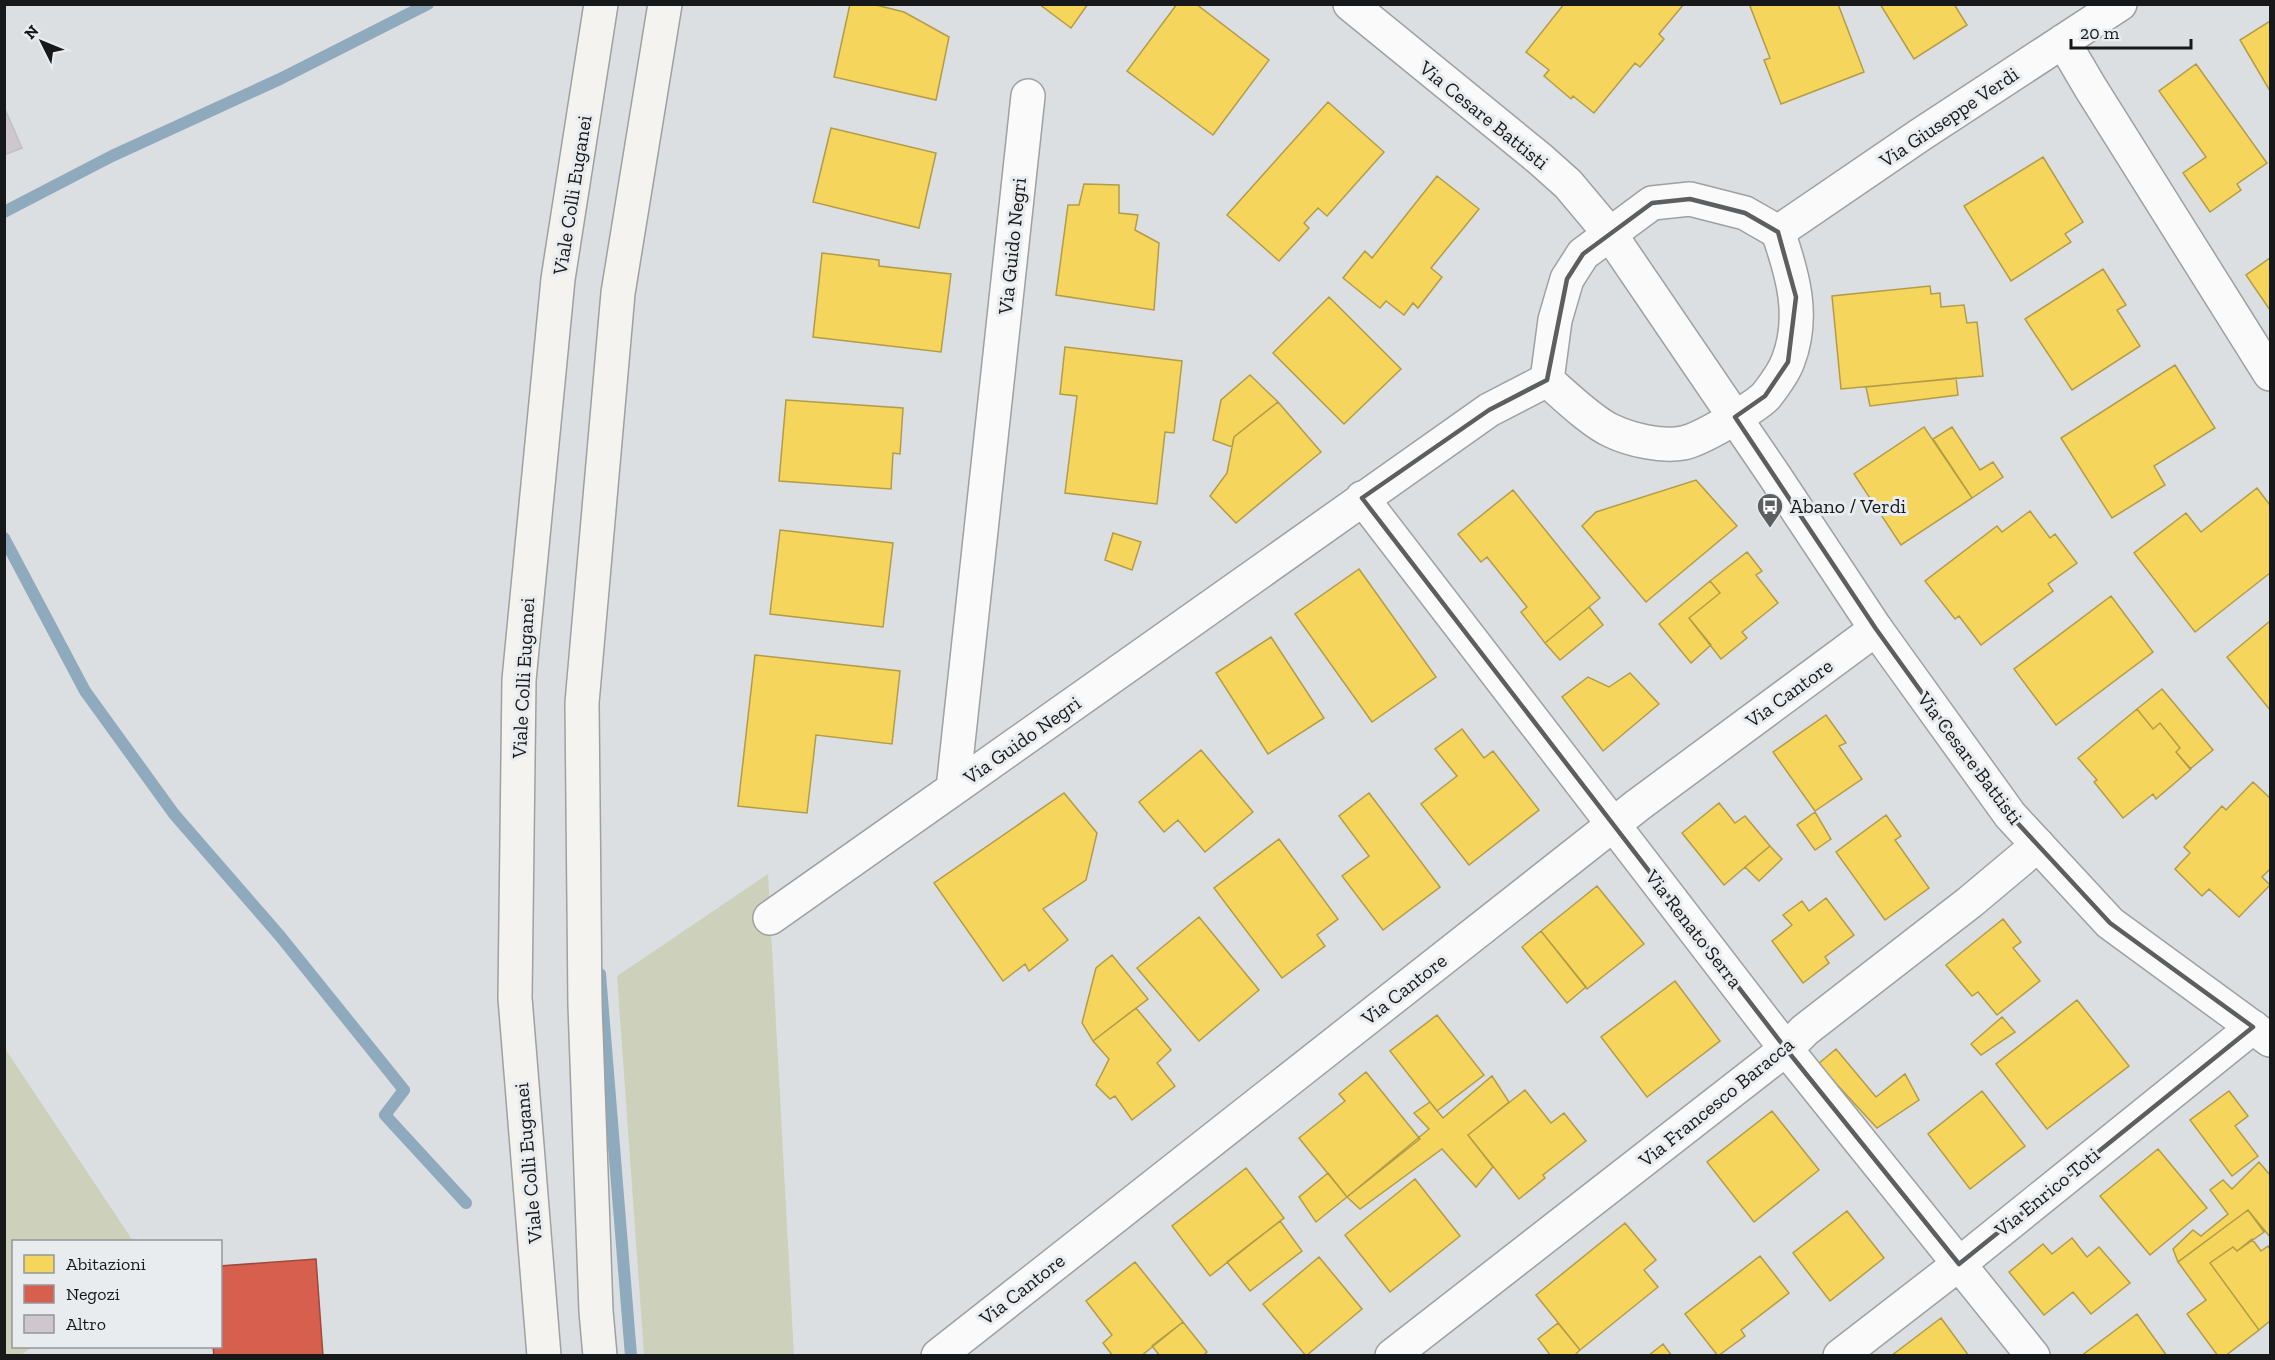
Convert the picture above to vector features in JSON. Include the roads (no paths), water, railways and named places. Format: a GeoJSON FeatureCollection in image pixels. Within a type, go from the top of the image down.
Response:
{"type":"FeatureCollection","features":[{"type":"Feature","properties":{"kind":"main road","name":"Viale Colli Euganei"},"geometry":{"type":"LineString","coordinates":[[544,1356],[515,998],[519,680],[558,279],[601,4]]}},
{"type":"Feature","properties":{"kind":"main road"},"geometry":{"type":"LineString","coordinates":[[600,1356],[596,1311],[585,1005],[582,702],[618,292],[665,4]]}},
{"type":"Feature","properties":{"kind":"street","name":"Via Cesare Battisti"},"geometry":{"type":"LineString","coordinates":[[1350,4],[1568,184],[1610,234],[1876,629],[2010,815],[2110,923],[2262,1033]]}},
{"type":"Feature","properties":{"kind":"street","name":"Via Giuseppe Verdi"},"geometry":{"type":"LineString","coordinates":[[1778,232],[2120,4]]}},
{"type":"Feature","properties":{"kind":"street"},"geometry":{"type":"LineString","coordinates":[[2063,40],[2096,97],[2271,374]]}},
{"type":"Feature","properties":{"kind":"street","name":"Via Guido Negri"},"geometry":{"type":"LineString","coordinates":[[953,789],[1028,96]]}},
{"type":"Feature","properties":{"kind":"street"},"geometry":{"type":"LineString","coordinates":[[1690,200],[1745,213],[1778,232],[1791,270],[1796,297],[1797,323],[1788,362],[1765,396],[1712,432],[1684,443],[1657,444],[1611,431],[1547,380],[1555,320],[1567,279],[1583,254],[1652,203],[1690,200]]}},
{"type":"Feature","properties":{"kind":"street","name":"Via Guido Negri"},"geometry":{"type":"LineString","coordinates":[[953,789],[1489,410],[1547,380]]}},
{"type":"Feature","properties":{"kind":"street","name":"Via Renato Serra"},"geometry":{"type":"LineString","coordinates":[[1362,498],[1786,1050],[2033,1356]]}},
{"type":"Feature","properties":{"kind":"street","name":"Via Cantore"},"geometry":{"type":"LineString","coordinates":[[954,1351],[1659,789],[1876,629]]}},
{"type":"Feature","properties":{"kind":"street"},"geometry":{"type":"LineString","coordinates":[[770,918],[953,789]]}},
{"type":"Feature","properties":{"kind":"street","name":"Via Francesco Baracca"},"geometry":{"type":"LineString","coordinates":[[1392,1356],[1786,1050],[1805,1030],[1970,902],[2038,845]]}},
{"type":"Feature","properties":{"kind":"street","name":"Via Enrico Toti"},"geometry":{"type":"LineString","coordinates":[[1840,1356],[2262,1033]]}},
{"type":"Feature","properties":{"kind":"waterway"},"geometry":{"type":"LineString","coordinates":[[4,212],[112,156],[280,79],[428,4]]}},
{"type":"Feature","properties":{"kind":"waterway"},"geometry":{"type":"LineString","coordinates":[[4,538],[85,691],[174,814],[280,936],[404,1090],[385,1115],[466,1203]]}},
{"type":"Feature","properties":{"kind":"waterway"},"geometry":{"type":"LineString","coordinates":[[600,974],[631,1356]]}},
{"type":"Feature","properties":{"kind":"place","name":"Abano / Verdi"},"geometry":{"type":"Point","coordinates":[1770,529]}}]}
